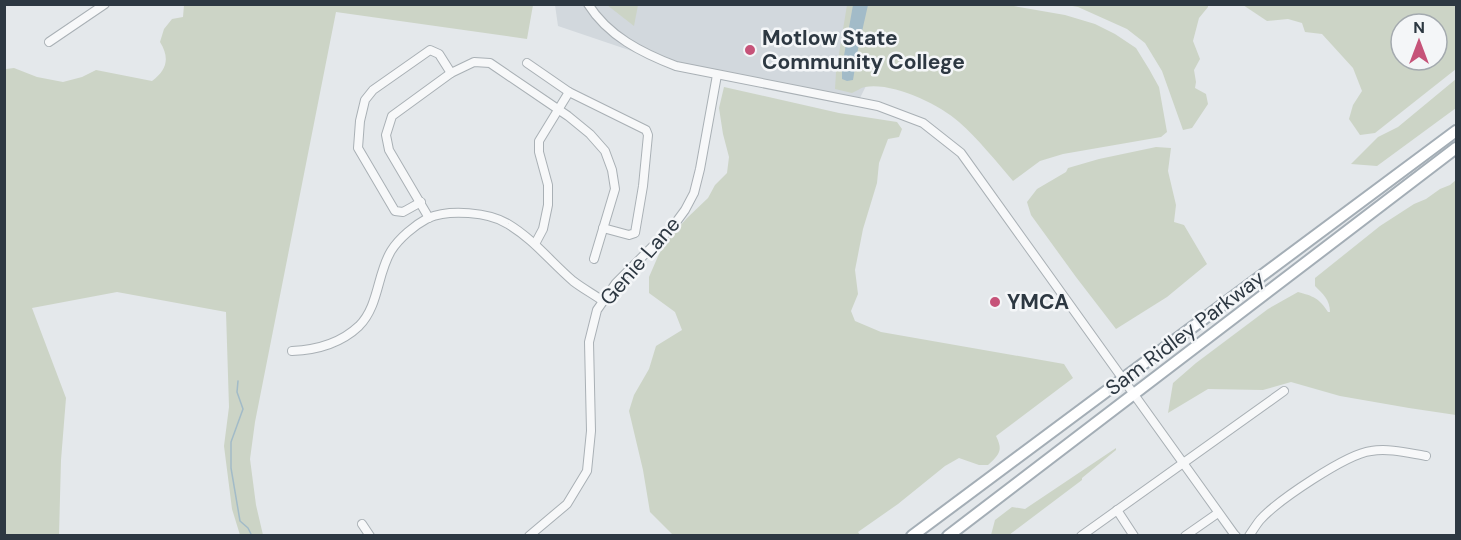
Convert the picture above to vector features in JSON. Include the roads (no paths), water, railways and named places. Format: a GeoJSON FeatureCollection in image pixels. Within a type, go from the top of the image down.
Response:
{"type":"FeatureCollection","features":[{"type":"Feature","properties":{"kind":"main road","name":"Sam Ridley Parkway"},"geometry":{"type":"LineString","coordinates":[[912,536],[1456,131]]}},
{"type":"Feature","properties":{"kind":"main road","name":"Sam Ridley Parkway"},"geometry":{"type":"LineString","coordinates":[[948,536],[1456,148]]}},
{"type":"Feature","properties":{"kind":"street"},"geometry":{"type":"LineString","coordinates":[[49,42],[105,4]]}},
{"type":"Feature","properties":{"kind":"street"},"geometry":{"type":"LineString","coordinates":[[588,4],[626,43],[676,66],[878,106],[923,123],[961,153],[1236,536]]}},
{"type":"Feature","properties":{"kind":"street"},"geometry":{"type":"LineString","coordinates":[[421,202],[403,212],[395,211],[358,148],[364,100],[373,90],[430,50],[438,54],[451,73]]}},
{"type":"Feature","properties":{"kind":"street"},"geometry":{"type":"LineString","coordinates":[[429,218],[389,150],[386,135],[392,116],[451,73],[474,62],[490,63],[590,134],[605,151],[612,170],[615,189],[594,260]]}},
{"type":"Feature","properties":{"kind":"street"},"geometry":{"type":"LineString","coordinates":[[527,63],[569,92],[646,130],[648,135],[643,186],[635,233],[629,235],[603,228]]}},
{"type":"Feature","properties":{"kind":"street","name":"Genie Lane"},"geometry":{"type":"LineString","coordinates":[[529,536],[567,504],[587,471],[591,431],[589,342],[597,310],[616,283],[674,225],[694,193],[717,75]]}},
{"type":"Feature","properties":{"kind":"street"},"geometry":{"type":"LineString","coordinates":[[535,244],[543,229],[548,205],[548,185],[539,152],[539,141],[569,92]]}},
{"type":"Feature","properties":{"kind":"street"},"geometry":{"type":"LineString","coordinates":[[292,351],[306,350],[338,341],[359,325],[378,290],[382,271],[391,250],[409,231],[429,218],[449,214],[486,215],[507,223],[535,244],[574,282],[603,301]]}},
{"type":"Feature","properties":{"kind":"street"},"geometry":{"type":"LineString","coordinates":[[1081,536],[1284,391]]}},
{"type":"Feature","properties":{"kind":"street"},"geometry":{"type":"LineString","coordinates":[[1250,536],[1260,520],[1274,508],[1317,477],[1356,455],[1383,450],[1426,456]]}},
{"type":"Feature","properties":{"kind":"street"},"geometry":{"type":"LineString","coordinates":[[1117,510],[1134,536]]}},
{"type":"Feature","properties":{"kind":"street"},"geometry":{"type":"LineString","coordinates":[[1185,536],[1218,513]]}},
{"type":"Feature","properties":{"kind":"street"},"geometry":{"type":"LineString","coordinates":[[362,524],[370,536]]}},
{"type":"Feature","properties":{"kind":"water"},"geometry":{"type":"Polygon","coordinates":[[[853,5],[868,5],[853,80],[847,81],[842,79],[842,67],[853,5]]]}},
{"type":"Feature","properties":{"kind":"waterway"},"geometry":{"type":"LineString","coordinates":[[238,381],[237,392],[243,409],[231,442],[231,468],[240,521],[248,528],[252,536]]}},
{"type":"Feature","properties":{"kind":"place","name":"Motlow State Community College"},"geometry":{"type":"Point","coordinates":[750,50]}},
{"type":"Feature","properties":{"kind":"place","name":"YMCA"},"geometry":{"type":"Point","coordinates":[995,302]}}]}
